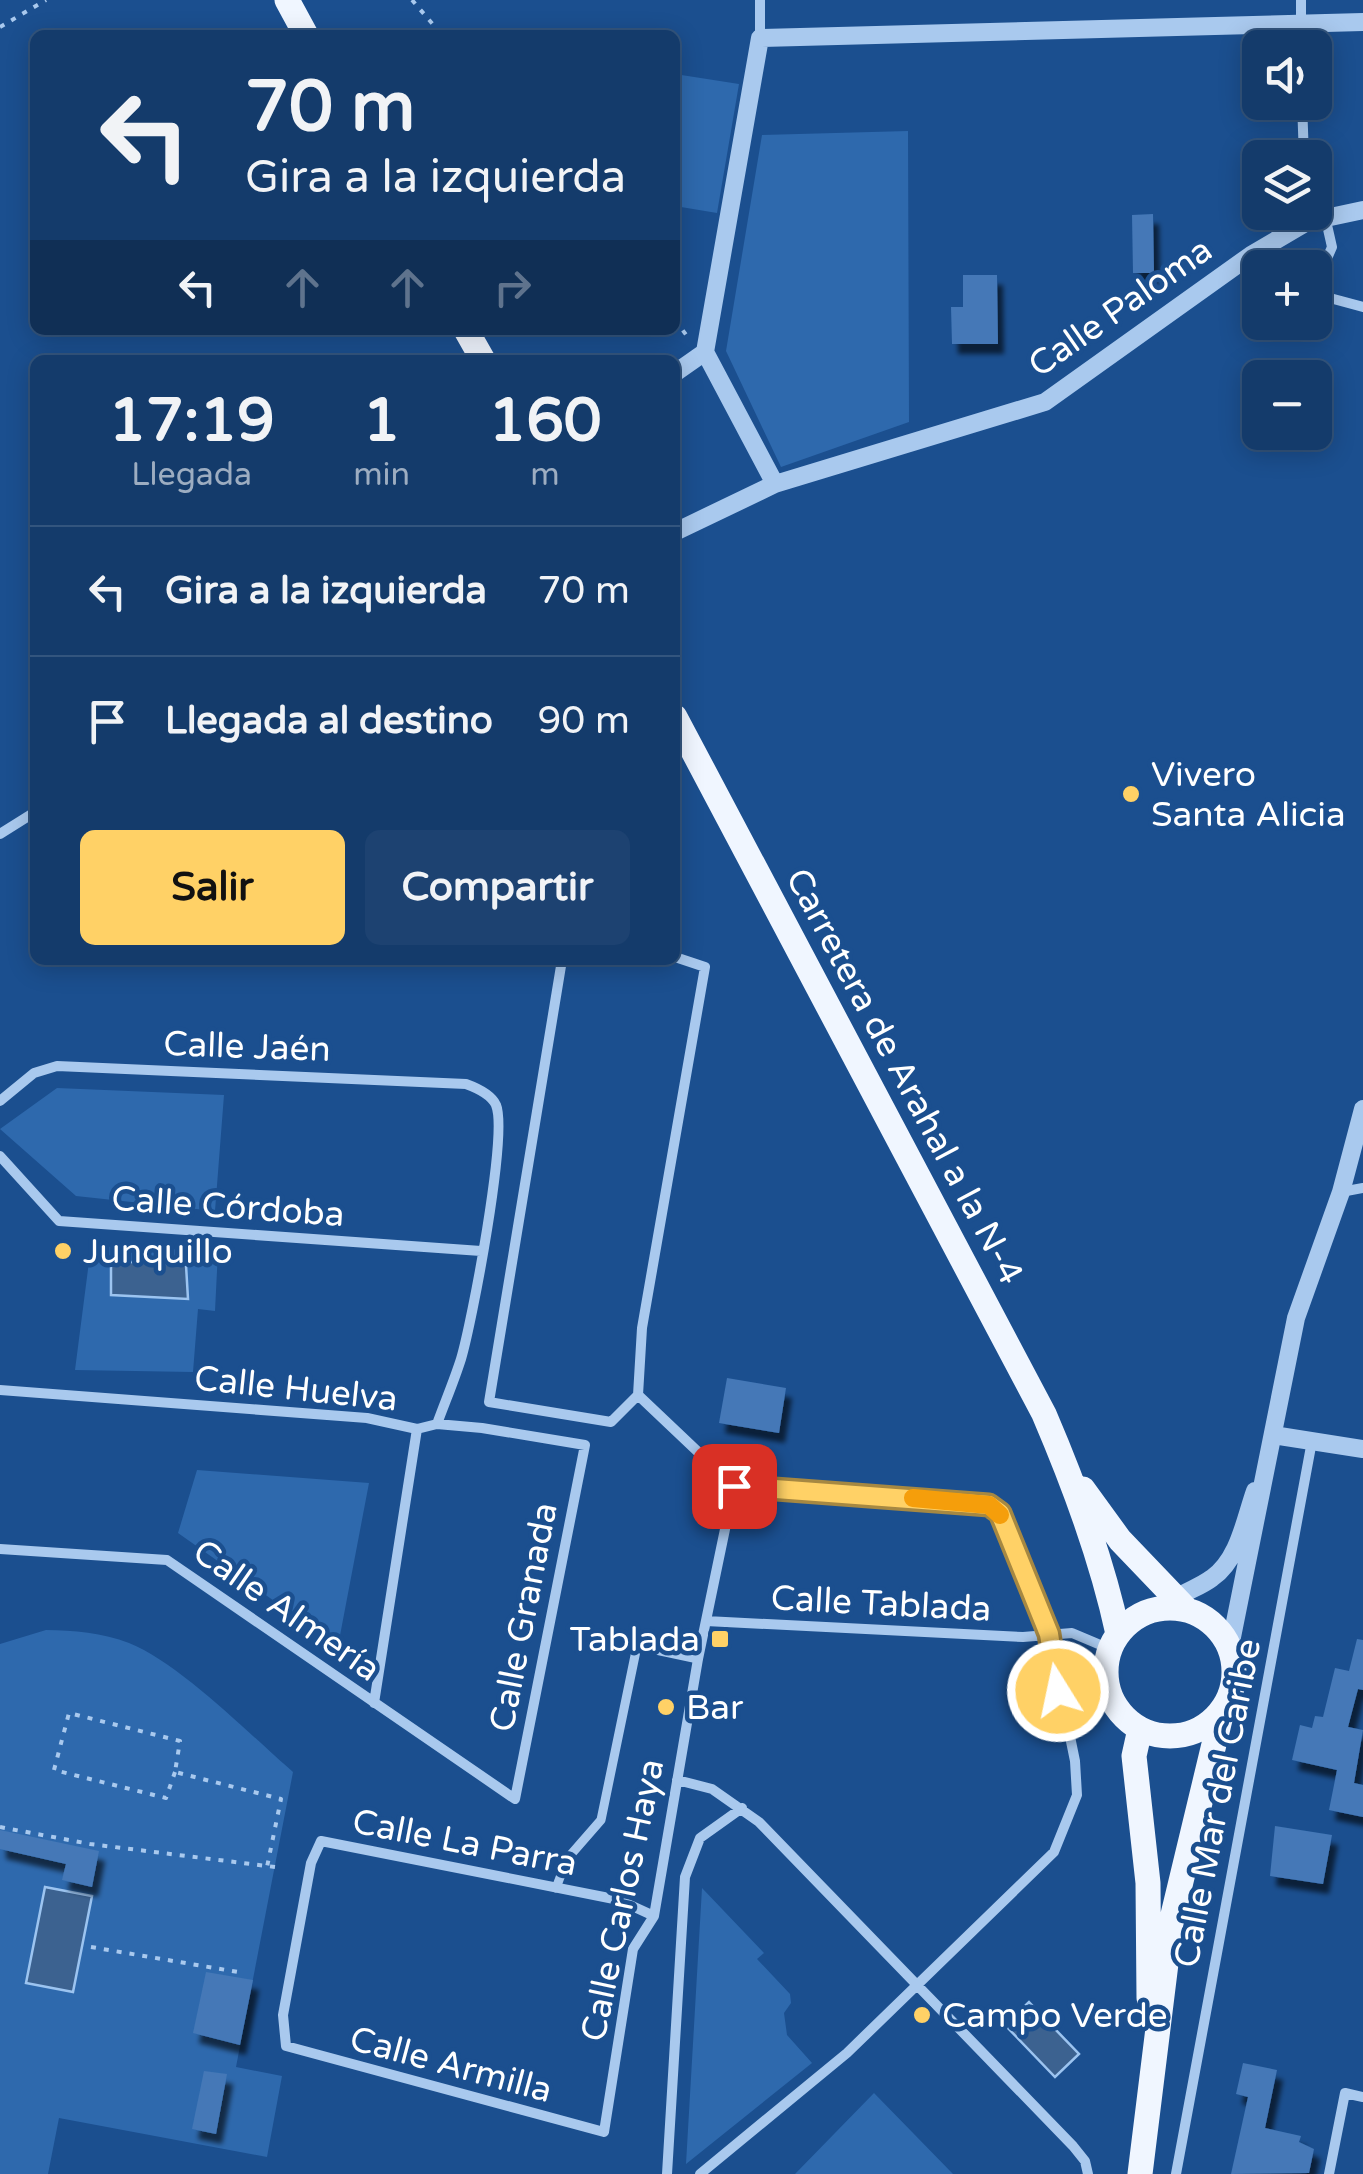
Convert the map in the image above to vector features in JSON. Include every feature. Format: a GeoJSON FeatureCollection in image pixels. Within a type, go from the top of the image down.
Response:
{"type":"FeatureCollection","features":[{"type":"Feature","properties":{"kind":"main road"},"geometry":{"type":"LineString","coordinates":[[287,0],[303,30]]}},
{"type":"Feature","properties":{"kind":"main road","name":"Carretera de Arahal a la N-4"},"geometry":{"type":"LineString","coordinates":[[680,727],[991,1312],[1068,1469],[1107,1586],[1114,1642]]}},
{"type":"Feature","properties":{"kind":"main road","name":"Carretera de Arahal a la N-4"},"geometry":{"type":"LineString","coordinates":[[1068,1469],[1120,1540],[1175,1605]]}},
{"type":"Feature","properties":{"kind":"main road"},"geometry":{"type":"LineString","coordinates":[[1140,2174],[1171,1922],[1222,1710],[1234,1680],[1230,1647],[1211,1622],[1175,1605],[1141,1615],[1114,1642],[1106,1672],[1110,1695],[1122,1715],[1140,1729],[1157,1736],[1193,1732],[1222,1710]]}},
{"type":"Feature","properties":{"kind":"main road"},"geometry":{"type":"LineString","coordinates":[[1125,2174],[1149,2015],[1148,1883],[1134,1756],[1140,1729]]}},
{"type":"Feature","properties":{"kind":"street"},"geometry":{"type":"LineString","coordinates":[[760,0],[760,38],[705,352],[774,484]]}},
{"type":"Feature","properties":{"kind":"street"},"geometry":{"type":"LineString","coordinates":[[1300,30],[1301,0]]}},
{"type":"Feature","properties":{"kind":"street"},"geometry":{"type":"LineString","coordinates":[[760,38],[1363,22]]}},
{"type":"Feature","properties":{"kind":"street","name":"Calle Paloma"},"geometry":{"type":"LineString","coordinates":[[1332,214],[1363,210]]}},
{"type":"Feature","properties":{"kind":"street","name":"Calle Paloma"},"geometry":{"type":"LineString","coordinates":[[1270,250],[1296,230]]}},
{"type":"Feature","properties":{"kind":"street","name":"Calle Paloma"},"geometry":{"type":"LineString","coordinates":[[680,533],[774,484],[1046,402],[1242,270]]}},
{"type":"Feature","properties":{"kind":"street"},"geometry":{"type":"LineString","coordinates":[[1332,298],[1363,306]]}},
{"type":"Feature","properties":{"kind":"street"},"geometry":{"type":"LineString","coordinates":[[680,370],[705,352]]}},
{"type":"Feature","properties":{"kind":"street"},"geometry":{"type":"LineString","coordinates":[[0,834],[30,815]]}},
{"type":"Feature","properties":{"kind":"street"},"geometry":{"type":"LineString","coordinates":[[561,965],[489,1402],[611,1422],[638,1395],[642,1328],[705,967],[680,959]]}},
{"type":"Feature","properties":{"kind":"street","name":"Calle Jaén"},"geometry":{"type":"LineString","coordinates":[[0,1101],[34,1073],[57,1066],[466,1084],[482,1090],[496,1104],[500,1125],[481,1251]]}},
{"type":"Feature","properties":{"kind":"street"},"geometry":{"type":"LineString","coordinates":[[1230,1647],[1296,1318],[1341,1192],[1363,1109]]}},
{"type":"Feature","properties":{"kind":"street","name":"Calle Córdoba"},"geometry":{"type":"LineString","coordinates":[[0,1156],[59,1221],[481,1251]]}},
{"type":"Feature","properties":{"kind":"street"},"geometry":{"type":"LineString","coordinates":[[1341,1192],[1363,1188]]}},
{"type":"Feature","properties":{"kind":"street"},"geometry":{"type":"LineString","coordinates":[[437,1424],[462,1356],[481,1251]]}},
{"type":"Feature","properties":{"kind":"street","name":"Calle Huelva"},"geometry":{"type":"LineString","coordinates":[[0,1390],[368,1418],[417,1429],[437,1424],[585,1445]]}},
{"type":"Feature","properties":{"kind":"street"},"geometry":{"type":"LineString","coordinates":[[638,1395],[734,1486],[970,1502],[989,1505],[1000,1513],[1049,1634],[1078,1780],[1069,1823],[1054,1852],[847,2052],[700,2174]]}},
{"type":"Feature","properties":{"kind":"street"},"geometry":{"type":"LineString","coordinates":[[374,1703],[417,1429]]}},
{"type":"Feature","properties":{"kind":"street"},"geometry":{"type":"LineString","coordinates":[[1272,1441],[1363,1449]]}},
{"type":"Feature","properties":{"kind":"street"},"geometry":{"type":"LineString","coordinates":[[1175,1605],[1222,1569],[1236,1546],[1272,1441]]}},
{"type":"Feature","properties":{"kind":"street","name":"Calle Mar del Caribe"},"geometry":{"type":"LineString","coordinates":[[1176,2174],[1312,1442]]}},
{"type":"Feature","properties":{"kind":"street","name":"Calle Granada"},"geometry":{"type":"LineString","coordinates":[[515,1798],[585,1445]]}},
{"type":"Feature","properties":{"kind":"street","name":"Calle Carlos Haya"},"geometry":{"type":"LineString","coordinates":[[604,2132],[633,1949],[654,1916],[698,1660],[734,1486]]}},
{"type":"Feature","properties":{"kind":"street","name":"Calle Almería"},"geometry":{"type":"LineString","coordinates":[[0,1549],[166,1560],[515,1798]]}},
{"type":"Feature","properties":{"kind":"street","name":"Calle Tablada"},"geometry":{"type":"LineString","coordinates":[[706,1621],[1023,1638],[1072,1633],[1114,1642]]}},
{"type":"Feature","properties":{"kind":"street"},"geometry":{"type":"LineString","coordinates":[[556,1888],[567,1858],[601,1820],[637,1646],[698,1660]]}},
{"type":"Feature","properties":{"kind":"street"},"geometry":{"type":"LineString","coordinates":[[677,1780],[712,1789],[742,1808],[919,1984],[1080,2154],[1088,2174]]}},
{"type":"Feature","properties":{"kind":"street"},"geometry":{"type":"LineString","coordinates":[[667,2174],[685,1877],[700,1838],[742,1808]]}},
{"type":"Feature","properties":{"kind":"street","name":"Calle La Parra"},"geometry":{"type":"LineString","coordinates":[[286,2046],[283,2015],[312,1864],[321,1841],[618,1900],[654,1916]]}},
{"type":"Feature","properties":{"kind":"street","name":"Calle Armilla"},"geometry":{"type":"LineString","coordinates":[[286,2046],[604,2132]]}},
{"type":"Feature","properties":{"kind":"street"},"geometry":{"type":"LineString","coordinates":[[1329,2174],[1344,2093],[1363,2096]]}},
{"type":"Feature","properties":{"kind":"path"},"geometry":{"type":"LineString","coordinates":[[0,27],[46,0]]}},
{"type":"Feature","properties":{"kind":"path"},"geometry":{"type":"LineString","coordinates":[[412,0],[438,30]]}},
{"type":"Feature","properties":{"kind":"path"},"geometry":{"type":"LineString","coordinates":[[69,1713],[180,1741],[174,1772],[166,1798],[54,1770],[69,1713]]}},
{"type":"Feature","properties":{"kind":"path"},"geometry":{"type":"LineString","coordinates":[[174,1772],[281,1800],[267,1866]]}},
{"type":"Feature","properties":{"kind":"path"},"geometry":{"type":"LineString","coordinates":[[0,1827],[90,1844],[274,1868]]}},
{"type":"Feature","properties":{"kind":"path"},"geometry":{"type":"LineString","coordinates":[[91,1946],[244,1974]]}},
{"type":"Feature","properties":{"kind":"shaded area"},"geometry":{"type":"Polygon","coordinates":[[[680,75],[739,84],[717,213],[680,207],[680,75]]]}},
{"type":"Feature","properties":{"kind":"shaded area"},"geometry":{"type":"Polygon","coordinates":[[[908,131],[909,422],[781,467],[726,351],[762,135],[908,131]]]}},
{"type":"Feature","properties":{"kind":"shaded area"},"geometry":{"type":"Polygon","coordinates":[[[57,1088],[224,1095],[215,1211],[76,1196],[0,1129],[57,1088]]]}},
{"type":"Feature","properties":{"kind":"shaded area"},"geometry":{"type":"Polygon","coordinates":[[[91,1246],[218,1251],[215,1311],[198,1309],[193,1372],[75,1370],[91,1246]]]}},
{"type":"Feature","properties":{"kind":"shaded area"},"geometry":{"type":"Polygon","coordinates":[[[111,1261],[186,1265],[188,1299],[111,1295],[111,1261]]]}},
{"type":"Feature","properties":{"kind":"shaded area"},"geometry":{"type":"Polygon","coordinates":[[[197,1470],[369,1483],[338,1646],[178,1533],[197,1470]]]}},
{"type":"Feature","properties":{"kind":"shaded area"},"geometry":{"type":"Polygon","coordinates":[[[46,1630],[109,1637],[149,1653],[192,1683],[293,1772],[236,2067],[282,2076],[267,2157],[59,2118],[48,2174],[0,2174],[0,1644],[46,1630]]]}},
{"type":"Feature","properties":{"kind":"shaded area"},"geometry":{"type":"Polygon","coordinates":[[[45,1887],[92,1896],[73,1992],[26,1983],[45,1887]]]}},
{"type":"Feature","properties":{"kind":"shaded area"},"geometry":{"type":"Polygon","coordinates":[[[702,1888],[764,1953],[757,1959],[790,1994],[791,2003],[784,2013],[787,2035],[812,2063],[686,2164],[702,1888]]]}},
{"type":"Feature","properties":{"kind":"shaded area"},"geometry":{"type":"Polygon","coordinates":[[[1029,2002],[1079,2054],[1055,2077],[1005,2025],[1029,2002]]]}},
{"type":"Feature","properties":{"kind":"shaded area"},"geometry":{"type":"Polygon","coordinates":[[[874,2093],[953,2174],[795,2174],[874,2093]]]}},
{"type":"Feature","properties":{"kind":"building"},"geometry":{"type":"Polygon","coordinates":[[[1153,214],[1154,273],[1133,273],[1132,215],[1153,214]]]}},
{"type":"Feature","properties":{"kind":"building"},"geometry":{"type":"Polygon","coordinates":[[[963,275],[997,275],[998,344],[952,344],[951,307],[963,307],[963,275]]]}},
{"type":"Feature","properties":{"kind":"building"},"geometry":{"type":"Polygon","coordinates":[[[727,1378],[786,1388],[779,1433],[719,1423],[727,1378]]]}},
{"type":"Feature","properties":{"kind":"building"},"geometry":{"type":"Polygon","coordinates":[[[1357,1639],[1363,1640],[1363,1690],[1358,1689],[1348,1727],[1363,1730],[1354,1783],[1363,1785],[1363,1817],[1329,1810],[1337,1770],[1292,1760],[1300,1725],[1312,1728],[1315,1716],[1323,1717],[1335,1668],[1349,1671],[1357,1639]]]}},
{"type":"Feature","properties":{"kind":"building"},"geometry":{"type":"Polygon","coordinates":[[[1275,1826],[1332,1835],[1323,1884],[1270,1876],[1275,1826]]]}},
{"type":"Feature","properties":{"kind":"building"},"geometry":{"type":"Polygon","coordinates":[[[0,1830],[99,1851],[92,1887],[62,1880],[66,1864],[0,1849],[0,1830]]]}},
{"type":"Feature","properties":{"kind":"building"},"geometry":{"type":"Polygon","coordinates":[[[206,1972],[253,1980],[240,2045],[193,2033],[206,1972]]]}},
{"type":"Feature","properties":{"kind":"building"},"geometry":{"type":"Polygon","coordinates":[[[1243,2063],[1277,2070],[1265,2128],[1301,2136],[1299,2142],[1314,2149],[1309,2173],[1231,2174],[1248,2097],[1236,2094],[1243,2063]]]}},
{"type":"Feature","properties":{"kind":"building"},"geometry":{"type":"Polygon","coordinates":[[[204,2071],[227,2074],[216,2134],[192,2129],[204,2071]]]}},
{"type":"Feature","properties":{"kind":"slow traffic"},"geometry":{"type":"LineString","coordinates":[[913,1498],[989,1505],[1000,1515]]}},
{"type":"Feature","properties":{"kind":"place","name":"Vivero Santa Alicia"},"geometry":{"type":"Point","coordinates":[1131,794]}},
{"type":"Feature","properties":{"kind":"place","name":"Junquillo"},"geometry":{"type":"Point","coordinates":[63,1251]}},
{"type":"Feature","properties":{"kind":"place","name":"Tablada"},"geometry":{"type":"Point","coordinates":[720,1639]}},
{"type":"Feature","properties":{"kind":"place","name":"Bar"},"geometry":{"type":"Point","coordinates":[666,1707]}},
{"type":"Feature","properties":{"kind":"place","name":"Campo Verde"},"geometry":{"type":"Point","coordinates":[922,2015]}},
{"type":"Feature","properties":{"kind":"route"},"geometry":{"type":"LineString","coordinates":[[734,1486],[989,1505],[1000,1513],[1049,1634],[1058,1691]]}}]}
